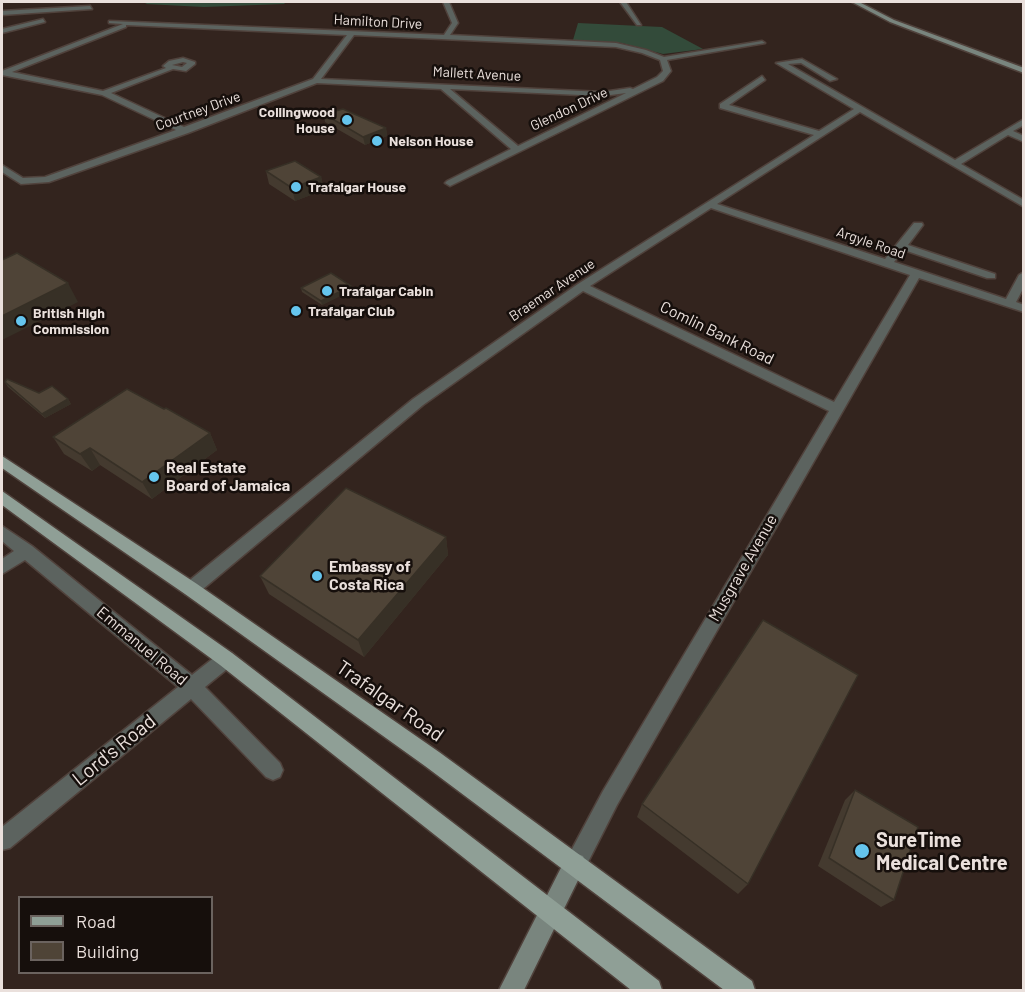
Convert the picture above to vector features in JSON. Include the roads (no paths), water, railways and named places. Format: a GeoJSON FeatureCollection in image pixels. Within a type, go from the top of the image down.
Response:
{"type":"FeatureCollection","features":[{"type":"Feature","properties":{"kind":"main road"},"geometry":{"type":"LineString","coordinates":[[855,2],[892,21],[1023,71]]}},
{"type":"Feature","properties":{"kind":"main road","name":"Trafalgar Road"},"geometry":{"type":"LineString","coordinates":[[2,461],[191,589],[432,759],[743,990]]}},
{"type":"Feature","properties":{"kind":"main road"},"geometry":{"type":"LineString","coordinates":[[2,497],[226,659],[650,990]]}},
{"type":"Feature","properties":{"kind":"main road"},"geometry":{"type":"LineString","coordinates":[[512,990],[575,864]]}},
{"type":"Feature","properties":{"kind":"street"},"geometry":{"type":"LineString","coordinates":[[446,2],[455,23],[446,37]]}},
{"type":"Feature","properties":{"kind":"street"},"geometry":{"type":"LineString","coordinates":[[623,2],[639,24]]}},
{"type":"Feature","properties":{"kind":"street"},"geometry":{"type":"LineString","coordinates":[[2,13],[90,8]]}},
{"type":"Feature","properties":{"kind":"street"},"geometry":{"type":"LineString","coordinates":[[2,31],[43,21]]}},
{"type":"Feature","properties":{"kind":"street","name":"Hamilton Drive"},"geometry":{"type":"LineString","coordinates":[[111,22],[616,45],[644,51],[663,59]]}},
{"type":"Feature","properties":{"kind":"street"},"geometry":{"type":"LineString","coordinates":[[3,74],[132,23]]}},
{"type":"Feature","properties":{"kind":"street"},"geometry":{"type":"LineString","coordinates":[[316,81],[352,33]]}},
{"type":"Feature","properties":{"kind":"street"},"geometry":{"type":"LineString","coordinates":[[663,59],[762,43]]}},
{"type":"Feature","properties":{"kind":"street","name":"Glendon Drive"},"geometry":{"type":"LineString","coordinates":[[450,183],[660,78],[667,71],[663,59]]}},
{"type":"Feature","properties":{"kind":"street"},"geometry":{"type":"LineString","coordinates":[[818,84],[833,79],[802,61],[780,63],[1023,204]]}},
{"type":"Feature","properties":{"kind":"street"},"geometry":{"type":"LineString","coordinates":[[104,93],[170,69]]}},
{"type":"Feature","properties":{"kind":"street"},"geometry":{"type":"LineString","coordinates":[[3,74],[104,93],[185,131]]}},
{"type":"Feature","properties":{"kind":"street"},"geometry":{"type":"LineString","coordinates":[[762,78],[723,106],[820,134]]}},
{"type":"Feature","properties":{"kind":"street","name":"Mallett Avenue"},"geometry":{"type":"LineString","coordinates":[[316,81],[603,94],[636,89]]}},
{"type":"Feature","properties":{"kind":"street","name":"Courtney Drive"},"geometry":{"type":"LineString","coordinates":[[2,168],[14,177],[31,182],[46,180],[185,131],[316,81]]}},
{"type":"Feature","properties":{"kind":"street"},"geometry":{"type":"LineString","coordinates":[[443,87],[516,149]]}},
{"type":"Feature","properties":{"kind":"street","name":"Braemar Avenue"},"geometry":{"type":"LineString","coordinates":[[191,589],[418,402],[582,286],[860,109]]}},
{"type":"Feature","properties":{"kind":"street"},"geometry":{"type":"LineString","coordinates":[[955,164],[1023,121]]}},
{"type":"Feature","properties":{"kind":"street"},"geometry":{"type":"LineString","coordinates":[[1007,131],[1023,140]]}},
{"type":"Feature","properties":{"kind":"street","name":"Argyle Road"},"geometry":{"type":"LineString","coordinates":[[710,205],[1023,309]]}},
{"type":"Feature","properties":{"kind":"street"},"geometry":{"type":"LineString","coordinates":[[887,264],[918,225]]}},
{"type":"Feature","properties":{"kind":"street"},"geometry":{"type":"LineString","coordinates":[[902,246],[991,276]]}},
{"type":"Feature","properties":{"kind":"street","name":"Musgrave Avenue"},"geometry":{"type":"LineString","coordinates":[[575,864],[610,798],[916,274]]}},
{"type":"Feature","properties":{"kind":"street"},"geometry":{"type":"LineString","coordinates":[[1009,304],[1023,275]]}},
{"type":"Feature","properties":{"kind":"street","name":"Comlin Bank Road"},"geometry":{"type":"LineString","coordinates":[[582,286],[837,409]]}},
{"type":"Feature","properties":{"kind":"street","name":"Emmanuel Road"},"geometry":{"type":"LineString","coordinates":[[2,532],[192,687],[273,770]]}},
{"type":"Feature","properties":{"kind":"street"},"geometry":{"type":"LineString","coordinates":[[2,567],[26,551]]}},
{"type":"Feature","properties":{"kind":"street","name":"Lord's Road"},"geometry":{"type":"LineString","coordinates":[[2,840],[226,659]]}},
{"type":"Feature","properties":{"kind":"place","name":"Collingwood House"},"geometry":{"type":"Point","coordinates":[347,120]}},
{"type":"Feature","properties":{"kind":"place","name":"Nelson House"},"geometry":{"type":"Point","coordinates":[377,141]}},
{"type":"Feature","properties":{"kind":"place","name":"Trafalgar House"},"geometry":{"type":"Point","coordinates":[296,187]}},
{"type":"Feature","properties":{"kind":"place","name":"Trafalgar Cabin"},"geometry":{"type":"Point","coordinates":[327,291]}},
{"type":"Feature","properties":{"kind":"place","name":"Trafalgar Club"},"geometry":{"type":"Point","coordinates":[296,311]}},
{"type":"Feature","properties":{"kind":"place","name":"British High Commission"},"geometry":{"type":"Point","coordinates":[21,321]}},
{"type":"Feature","properties":{"kind":"place","name":"Real Estate Board of Jamaica"},"geometry":{"type":"Point","coordinates":[154,477]}},
{"type":"Feature","properties":{"kind":"place","name":"Embassy of Costa Rica"},"geometry":{"type":"Point","coordinates":[317,576]}},
{"type":"Feature","properties":{"kind":"place","name":"SureTime Medical Centre"},"geometry":{"type":"Point","coordinates":[862,851]}}]}
